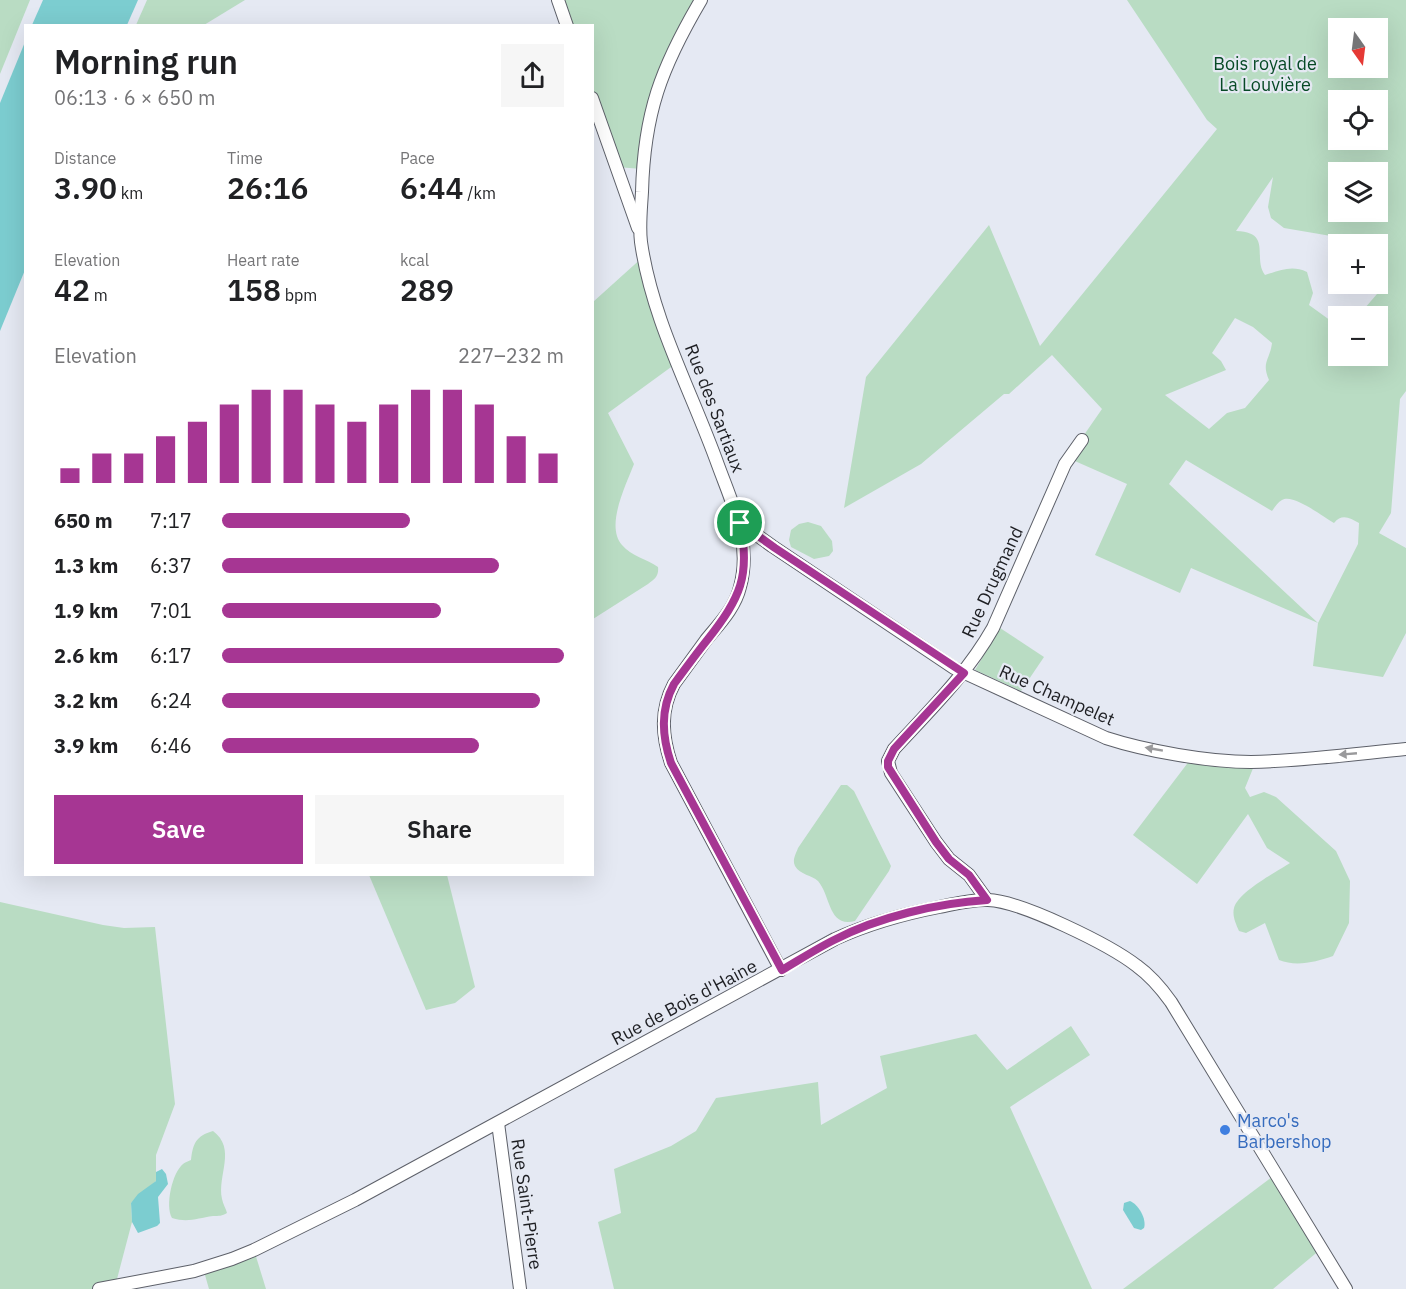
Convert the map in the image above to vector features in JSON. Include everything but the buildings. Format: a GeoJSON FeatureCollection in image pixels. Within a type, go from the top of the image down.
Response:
{"type":"FeatureCollection","features":[{"type":"Feature","properties":{"kind":"street"},"geometry":{"type":"LineString","coordinates":[[558,0],[566,24]]}},
{"type":"Feature","properties":{"kind":"street","name":"Rue des Sartiaux"},"geometry":{"type":"LineString","coordinates":[[701,0],[678,39],[651,108],[642,169],[640,235],[662,323],[740,523],[745,558],[740,591],[725,618],[667,696],[663,736],[671,763],[782,970]]}},
{"type":"Feature","properties":{"kind":"street"},"geometry":{"type":"LineString","coordinates":[[594,104],[640,235]]}},
{"type":"Feature","properties":{"kind":"street","name":"Rue Drugmand"},"geometry":{"type":"LineString","coordinates":[[987,900],[969,875],[949,859],[936,842],[888,767],[888,761],[894,749],[964,673],[979,652],[993,628],[1065,464],[1083,440]]}},
{"type":"Feature","properties":{"kind":"street","name":"Rue Champelet"},"geometry":{"type":"LineString","coordinates":[[740,523],[964,673],[1106,738],[1161,750],[1251,762],[1406,749]]}},
{"type":"Feature","properties":{"kind":"street","name":"Rue de Bois d'Haine"},"geometry":{"type":"LineString","coordinates":[[99,1289],[194,1270],[243,1255],[355,1200],[782,970],[835,939],[872,924],[916,912],[970,901],[987,900],[1012,904],[1116,951],[1157,982],[1172,1002],[1346,1289]]}},
{"type":"Feature","properties":{"kind":"street","name":"Rue Saint-Pierre"},"geometry":{"type":"LineString","coordinates":[[498,1123],[520,1289]]}},
{"type":"Feature","properties":{"kind":"green space"},"geometry":{"type":"Polygon","coordinates":[[[0,0],[30,0],[0,74],[0,0]]]}},
{"type":"Feature","properties":{"kind":"green space"},"geometry":{"type":"Polygon","coordinates":[[[147,0],[245,0],[206,24],[136,24],[147,0]]]}},
{"type":"Feature","properties":{"kind":"green space"},"geometry":{"type":"Polygon","coordinates":[[[558,0],[701,0],[656,93],[642,169],[617,167],[594,101],[594,24],[567,24],[558,0]]]}},
{"type":"Feature","properties":{"kind":"green space","name":"Bois royal de La Louvière"},"geometry":{"type":"Polygon","coordinates":[[[1127,0],[1406,0],[1406,391],[1400,399],[1391,513],[1379,533],[1406,548],[1406,633],[1383,677],[1313,666],[1318,623],[1191,568],[1180,593],[1095,555],[1127,484],[1068,458],[1102,409],[1052,355],[1009,394],[1004,394],[921,464],[844,508],[866,377],[989,225],[1040,346],[1217,129],[1207,120],[1127,0]],[[1235,318],[1212,353],[1221,361],[1226,370],[1165,395],[1209,429],[1227,413],[1245,408],[1269,380],[1266,365],[1272,343],[1253,327],[1235,318]],[[1186,460],[1169,484],[1318,623],[1358,544],[1359,523],[1343,517],[1334,523],[1316,511],[1287,499],[1279,502],[1272,511],[1186,460]]]}},
{"type":"Feature","properties":{"kind":"green space"},"geometry":{"type":"Polygon","coordinates":[[[644,256],[678,362],[608,413],[634,464],[616,517],[617,537],[630,552],[658,567],[658,573],[655,579],[648,584],[594,618],[594,301],[644,256]]]}},
{"type":"Feature","properties":{"kind":"green space"},"geometry":{"type":"Polygon","coordinates":[[[808,522],[821,526],[832,541],[833,551],[829,556],[814,559],[791,547],[789,540],[791,530],[799,524],[808,522]]]}},
{"type":"Feature","properties":{"kind":"green space"},"geometry":{"type":"Polygon","coordinates":[[[1000,628],[1044,657],[1021,691],[975,670],[1000,628]]]}},
{"type":"Feature","properties":{"kind":"green space"},"geometry":{"type":"Polygon","coordinates":[[[1193,756],[1256,761],[1245,788],[1250,797],[1264,792],[1276,797],[1336,851],[1350,881],[1349,923],[1333,956],[1306,963],[1286,962],[1279,960],[1265,923],[1246,933],[1239,931],[1234,908],[1242,895],[1290,863],[1267,848],[1248,814],[1197,884],[1133,835],[1193,756]]]}},
{"type":"Feature","properties":{"kind":"green space"},"geometry":{"type":"Polygon","coordinates":[[[841,785],[847,785],[854,791],[891,866],[855,921],[846,922],[835,915],[818,881],[800,871],[794,861],[798,848],[841,785]]]}},
{"type":"Feature","properties":{"kind":"green space"},"geometry":{"type":"Polygon","coordinates":[[[369,876],[447,876],[475,987],[455,1003],[426,1010],[369,876]]]}},
{"type":"Feature","properties":{"kind":"green space"},"geometry":{"type":"Polygon","coordinates":[[[0,902],[103,925],[124,928],[155,927],[175,1104],[156,1155],[156,1181],[131,1203],[132,1222],[117,1279],[118,1286],[99,1289],[0,1289],[0,902]]]}},
{"type":"Feature","properties":{"kind":"green space"},"geometry":{"type":"Polygon","coordinates":[[[1071,1026],[1090,1055],[1010,1107],[1092,1289],[614,1289],[598,1222],[621,1213],[614,1169],[671,1146],[696,1131],[716,1098],[818,1082],[821,1125],[887,1088],[880,1056],[976,1034],[1007,1070],[1071,1026]]]}},
{"type":"Feature","properties":{"kind":"green space"},"geometry":{"type":"Polygon","coordinates":[[[213,1131],[224,1146],[225,1163],[221,1190],[222,1201],[227,1213],[188,1220],[172,1218],[170,1198],[179,1168],[191,1160],[196,1141],[213,1131]]]}},
{"type":"Feature","properties":{"kind":"green space"},"geometry":{"type":"Polygon","coordinates":[[[1276,1174],[1321,1249],[1273,1289],[1123,1289],[1276,1174]]]}},
{"type":"Feature","properties":{"kind":"green space"},"geometry":{"type":"Polygon","coordinates":[[[254,1250],[266,1289],[209,1289],[203,1268],[254,1250]]]}},
{"type":"Feature","properties":{"kind":"water"},"geometry":{"type":"Polygon","coordinates":[[[43,0],[138,0],[127,24],[32,24],[43,0]]]}},
{"type":"Feature","properties":{"kind":"water"},"geometry":{"type":"Polygon","coordinates":[[[24,44],[24,272],[0,331],[0,103],[24,44]]]}},
{"type":"Feature","properties":{"kind":"water"},"geometry":{"type":"Polygon","coordinates":[[[162,1169],[166,1174],[168,1184],[158,1197],[160,1223],[138,1233],[132,1222],[131,1203],[138,1194],[156,1181],[156,1172],[162,1169]]]}},
{"type":"Feature","properties":{"kind":"water"},"geometry":{"type":"Polygon","coordinates":[[[1130,1201],[1136,1205],[1143,1216],[1145,1224],[1141,1230],[1134,1228],[1123,1210],[1124,1203],[1130,1201]]]}},
{"type":"Feature","properties":{"kind":"place","name":"Marco's Barbershop"},"geometry":{"type":"Point","coordinates":[1225,1130]}},
{"type":"Feature","properties":{"kind":"route"},"geometry":{"type":"LineString","coordinates":[[740,523],[964,673],[894,749],[888,761],[888,767],[936,842],[949,859],[969,875],[987,900],[970,901],[906,914],[872,924],[835,939],[782,970],[671,763],[663,736],[667,696],[725,618],[740,591],[745,558],[740,523]]}}]}
